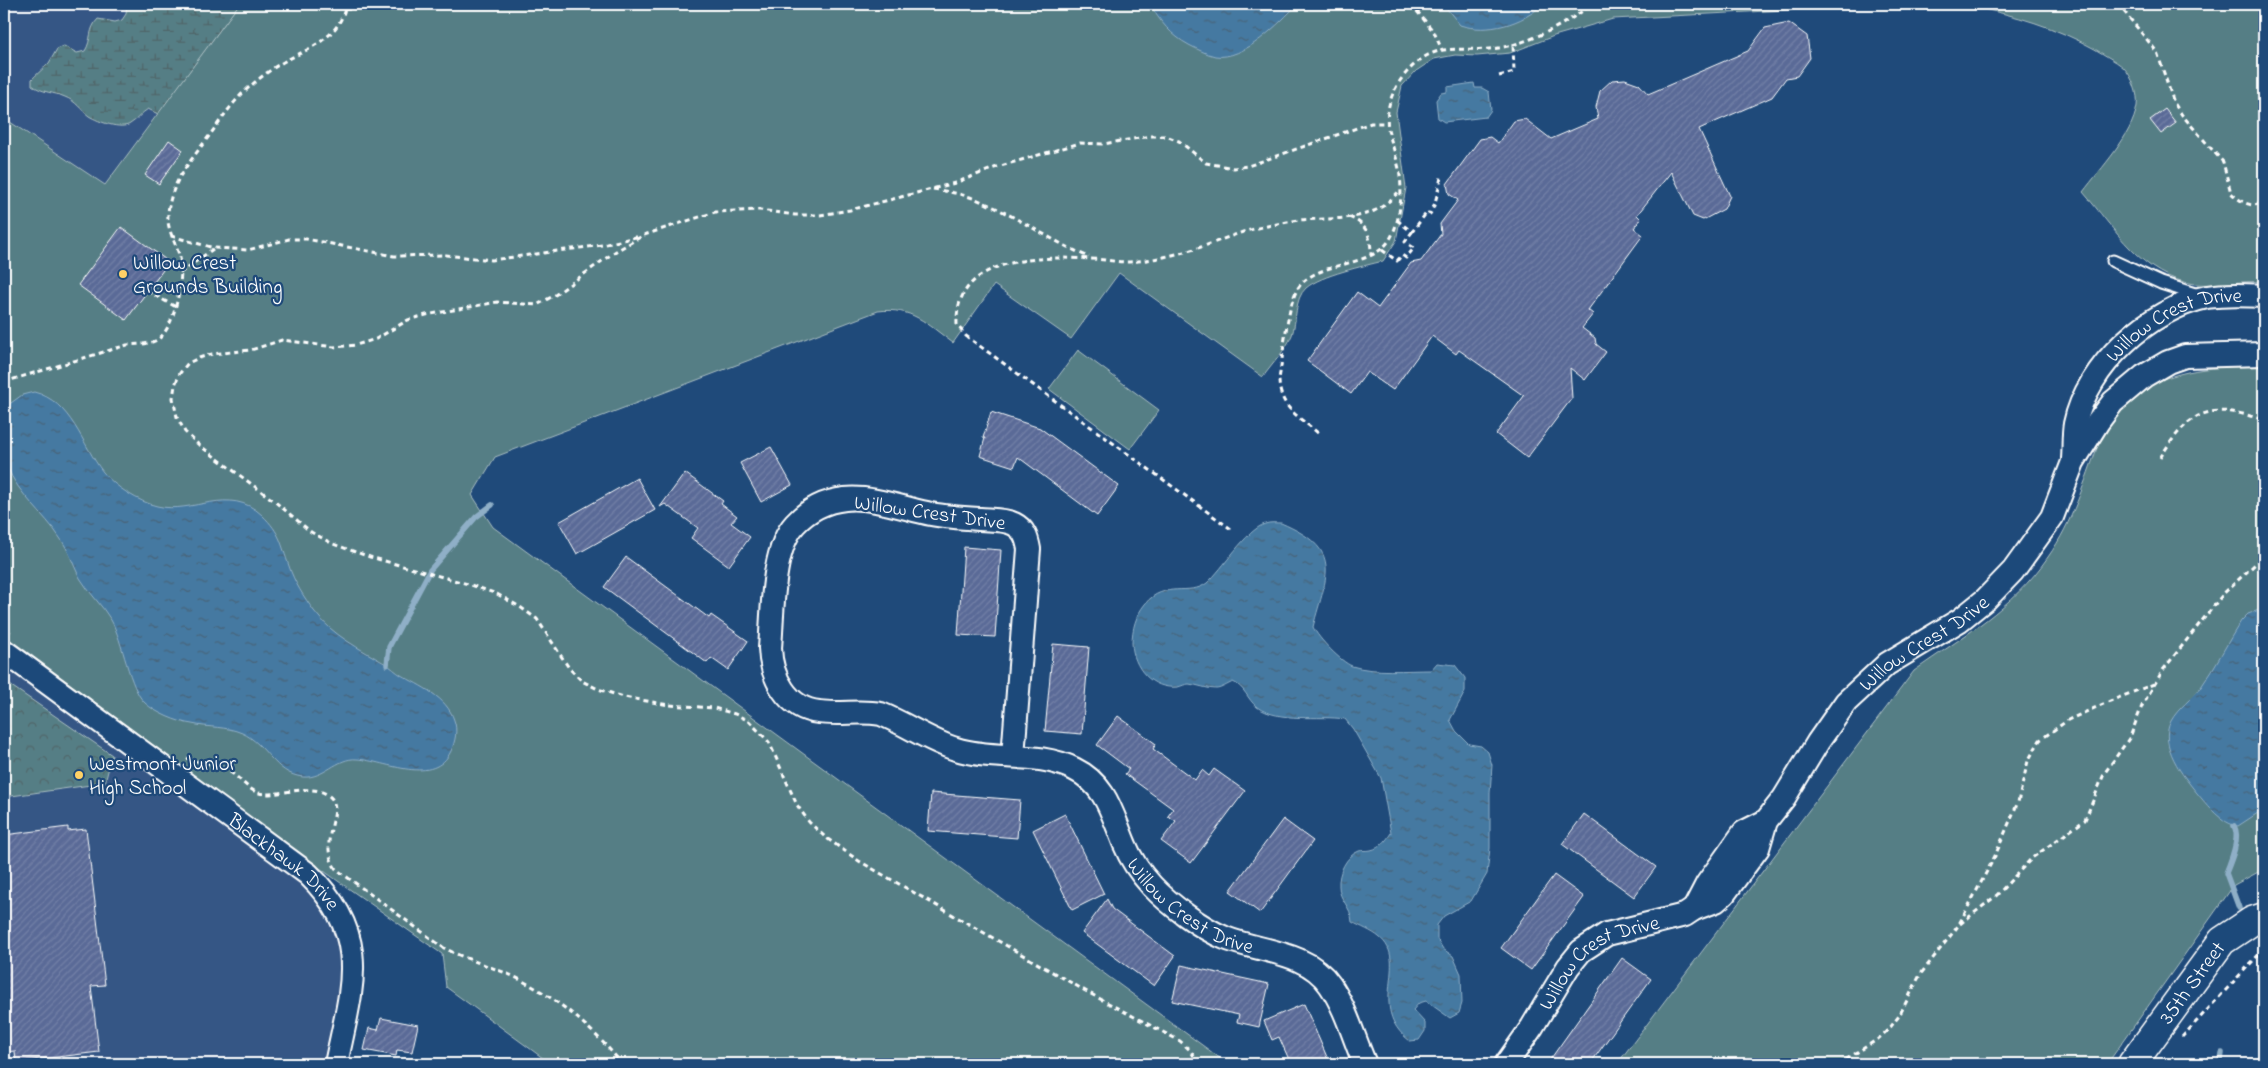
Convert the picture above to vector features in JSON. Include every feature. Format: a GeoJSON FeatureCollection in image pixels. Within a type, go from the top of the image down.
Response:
{"type":"FeatureCollection","features":[{"type":"Feature","properties":{"kind":"street","name":"Willow Crest Drive"},"geometry":{"type":"LineString","coordinates":[[2073,462],[2075,425],[2084,398],[2111,356],[2129,338],[2150,323],[2187,303],[2226,295],[2264,296]]}},
{"type":"Feature","properties":{"kind":"street","name":"Willow Crest Drive"},"geometry":{"type":"LineString","coordinates":[[1506,1064],[1528,1033],[1568,967],[1581,951],[1607,934],[1685,915],[1694,909],[1707,884],[1744,832],[1766,821],[1784,798],[1818,742],[1846,702],[1887,664],[1960,620],[1986,599],[2014,572],[2052,516],[2073,462],[2093,429],[2113,402],[2128,388],[2157,367],[2185,356],[2264,354]]}},
{"type":"Feature","properties":{"kind":"street","name":"Willow Crest Drive"},"geometry":{"type":"LineString","coordinates":[[1013,756],[1029,549],[1026,537],[1021,529],[1005,521],[947,517],[861,499],[845,499],[832,502],[820,506],[805,515],[785,538],[777,565],[770,662],[773,674],[786,694],[807,709],[819,712],[868,712],[881,714],[956,749],[1062,764],[1074,769],[1097,785],[1107,799],[1125,847],[1133,862],[1157,891],[1174,905],[1224,937],[1285,955],[1310,966],[1330,984],[1365,1064]]}},
{"type":"Feature","properties":{"kind":"street","name":"Blackhawk Drive"},"geometry":{"type":"LineString","coordinates":[[12,644],[308,874],[326,892],[339,912],[349,938],[353,967],[350,994],[336,1064]]}},
{"type":"Feature","properties":{"kind":"street","name":"35th Street"},"geometry":{"type":"LineString","coordinates":[[2132,1064],[2222,942],[2252,921],[2264,917]]}},
{"type":"Feature","properties":{"kind":"lane"},"geometry":{"type":"LineString","coordinates":[[2113,260],[2161,283],[2205,298]]}},
{"type":"Feature","properties":{"kind":"path"},"geometry":{"type":"LineString","coordinates":[[4,382],[127,345],[146,344],[157,340],[165,333],[176,307],[180,273],[180,259],[171,236],[168,206],[173,190],[182,174],[227,111],[245,91],[264,74],[317,46],[328,37],[339,24],[346,4]]}},
{"type":"Feature","properties":{"kind":"path"},"geometry":{"type":"LineString","coordinates":[[345,9],[369,4]]}},
{"type":"Feature","properties":{"kind":"path"},"geometry":{"type":"LineString","coordinates":[[1411,4],[1434,32],[1442,50]]}},
{"type":"Feature","properties":{"kind":"path"},"geometry":{"type":"LineString","coordinates":[[1318,433],[1292,412],[1279,392],[1293,299],[1302,282],[1311,276],[1382,250],[1390,239],[1397,220],[1400,190],[1399,170],[1388,123],[1393,94],[1402,76],[1421,59],[1442,50],[1489,49],[1513,44],[1570,21],[1591,4]]}},
{"type":"Feature","properties":{"kind":"path"},"geometry":{"type":"LineString","coordinates":[[2118,4],[2157,52],[2163,65],[2170,92],[2182,115],[2223,162],[2231,193],[2248,205],[2258,205],[2264,202]]}},
{"type":"Feature","properties":{"kind":"path"},"geometry":{"type":"LineString","coordinates":[[2261,4],[2264,33]]}},
{"type":"Feature","properties":{"kind":"path"},"geometry":{"type":"LineString","coordinates":[[1499,76],[1514,72],[1513,44]]}},
{"type":"Feature","properties":{"kind":"path"},"geometry":{"type":"LineString","coordinates":[[171,236],[214,248],[248,250],[289,239],[306,239],[394,256],[428,254],[506,260],[644,235],[716,212],[760,210],[795,215],[820,215],[850,210],[955,183],[997,167],[1080,143],[1102,144],[1151,136],[1166,136],[1179,141],[1206,163],[1234,168],[1267,161],[1371,123],[1388,123]]}},
{"type":"Feature","properties":{"kind":"path"},"geometry":{"type":"LineString","coordinates":[[1382,250],[1397,261],[1402,255],[1406,258],[1414,248],[1405,242],[1427,212],[1430,214],[1434,209],[1441,177]]}},
{"type":"Feature","properties":{"kind":"path"},"geometry":{"type":"LineString","coordinates":[[932,188],[961,194],[984,202],[1064,247],[1092,258],[1118,263],[1140,261],[1200,248],[1256,228],[1297,220],[1348,217],[1375,211],[1392,199],[1400,190]]}},
{"type":"Feature","properties":{"kind":"path"},"geometry":{"type":"LineString","coordinates":[[1348,217],[1364,225],[1368,232],[1371,255]]}},
{"type":"Feature","properties":{"kind":"path"},"geometry":{"type":"LineString","coordinates":[[1397,220],[1412,232]]}},
{"type":"Feature","properties":{"kind":"path"},"geometry":{"type":"LineString","coordinates":[[644,235],[616,251],[555,295],[537,305],[497,302],[426,315],[408,320],[376,339],[356,344],[334,347],[282,340],[250,350],[212,354],[199,358],[188,363],[180,373],[175,385],[173,398],[177,417],[185,432],[198,445],[273,500],[311,532],[333,544],[496,594],[520,607],[538,619],[569,668],[582,681],[598,689],[624,697],[669,705],[714,708],[735,714],[749,721],[770,742],[797,806],[809,822],[825,837],[859,861],[1089,993],[1180,1041],[1190,1050],[1199,1064]]}},
{"type":"Feature","properties":{"kind":"path"},"geometry":{"type":"LineString","coordinates":[[180,273],[214,248]]}},
{"type":"Feature","properties":{"kind":"path"},"geometry":{"type":"LineString","coordinates":[[1092,258],[1023,261],[989,270],[970,284],[963,292],[959,302],[957,325],[975,344],[1231,529]]}},
{"type":"Feature","properties":{"kind":"path"},"geometry":{"type":"LineString","coordinates":[[147,292],[176,307]]}},
{"type":"Feature","properties":{"kind":"path"},"geometry":{"type":"LineString","coordinates":[[2160,458],[2180,428],[2205,413],[2218,411],[2235,412],[2264,420]]}},
{"type":"Feature","properties":{"kind":"path"},"geometry":{"type":"LineString","coordinates":[[1958,926],[1997,895],[2032,858],[2085,820],[2104,774],[2130,737],[2154,684],[2174,653],[2224,594],[2264,556]]}},
{"type":"Feature","properties":{"kind":"path"},"geometry":{"type":"LineString","coordinates":[[4,626],[12,644]]}},
{"type":"Feature","properties":{"kind":"path"},"geometry":{"type":"LineString","coordinates":[[1839,1064],[1878,1039],[1889,1028],[1899,1016],[1920,975],[1958,926],[1995,856],[2018,802],[2028,761],[2040,740],[2068,720],[2154,684]]}},
{"type":"Feature","properties":{"kind":"path"},"geometry":{"type":"LineString","coordinates":[[184,757],[196,762],[218,766],[230,772],[247,788],[257,793],[267,794],[292,789],[308,790],[327,795],[332,799],[335,808],[328,836],[330,862],[336,869],[444,948],[461,957],[510,976],[564,1007],[588,1026],[622,1064]]}},
{"type":"Feature","properties":{"kind":"path"},"geometry":{"type":"LineString","coordinates":[[2177,1043],[2264,950]]}},
{"type":"Feature","properties":{"kind":"path"},"geometry":{"type":"LineString","coordinates":[[2164,1064],[2170,1050]]}},
{"type":"Feature","properties":{"kind":"shaded area"},"geometry":{"type":"Polygon","coordinates":[[[4,4],[239,4],[105,186],[4,118],[4,4]]]}},
{"type":"Feature","properties":{"kind":"shaded area","name":"Westmont Junior High School"},"geometry":{"type":"Polygon","coordinates":[[[4,666],[306,885],[323,904],[333,926],[340,956],[339,991],[324,1064],[4,1064],[4,666]]]}},
{"type":"Feature","properties":{"kind":"green space"},"geometry":{"type":"Polygon","coordinates":[[[127,4],[239,4],[158,114],[148,109],[126,126],[110,124],[89,116],[75,103],[61,95],[40,90],[32,85],[32,79],[49,63],[57,49],[64,46],[77,53],[85,51],[93,27],[98,19],[115,22],[122,20],[126,14],[127,4]]]}},
{"type":"Feature","properties":{"kind":"green space"},"geometry":{"type":"Polygon","coordinates":[[[239,4],[1902,4],[1613,19],[1554,36],[1510,53],[1477,56],[1455,55],[1434,59],[1416,71],[1402,86],[1396,112],[1406,188],[1396,241],[1383,261],[1332,275],[1306,288],[1299,298],[1292,335],[1283,351],[1263,377],[1119,273],[1071,339],[994,285],[953,343],[910,314],[890,310],[878,311],[495,457],[472,495],[493,527],[1228,1064],[551,1064],[446,987],[442,954],[328,874],[4,635],[4,118],[105,185],[239,4]]]}},
{"type":"Feature","properties":{"kind":"green space"},"geometry":{"type":"Polygon","coordinates":[[[1928,4],[2264,4],[2264,282],[2195,284],[2176,280],[2145,262],[2131,249],[2083,192],[2115,151],[2134,117],[2137,106],[2136,91],[2127,71],[2080,41],[2035,23],[1981,9],[1928,4]]]}},
{"type":"Feature","properties":{"kind":"green space"},"geometry":{"type":"Polygon","coordinates":[[[1078,350],[1159,410],[1130,449],[1049,389],[1078,350]]]}},
{"type":"Feature","properties":{"kind":"green space"},"geometry":{"type":"Polygon","coordinates":[[[2264,365],[2264,869],[2234,885],[2107,1064],[1617,1064],[1914,671],[1969,633],[2003,606],[2034,575],[2048,557],[2057,544],[2077,502],[2099,443],[2111,419],[2127,401],[2146,387],[2167,378],[2214,368],[2264,365]]]}},
{"type":"Feature","properties":{"kind":"green space"},"geometry":{"type":"Polygon","coordinates":[[[4,681],[112,755],[105,783],[4,797],[4,681]]]}},
{"type":"Feature","properties":{"kind":"water"},"geometry":{"type":"Polygon","coordinates":[[[1150,4],[1298,4],[1271,30],[1249,47],[1238,53],[1215,56],[1198,50],[1172,33],[1150,4]]]}},
{"type":"Feature","properties":{"kind":"water"},"geometry":{"type":"Polygon","coordinates":[[[1443,4],[1543,4],[1535,11],[1515,22],[1493,28],[1470,28],[1460,25],[1443,4]]]}},
{"type":"Feature","properties":{"kind":"water"},"geometry":{"type":"Polygon","coordinates":[[[1474,83],[1475,88],[1482,88],[1489,92],[1491,110],[1486,117],[1444,122],[1438,118],[1436,100],[1441,93],[1447,92],[1447,87],[1474,83]]]}},
{"type":"Feature","properties":{"kind":"water"},"geometry":{"type":"Polygon","coordinates":[[[34,392],[47,397],[67,414],[103,472],[114,483],[135,497],[150,504],[170,508],[211,502],[237,502],[249,506],[262,515],[277,533],[291,572],[321,620],[338,635],[432,693],[445,705],[454,720],[456,732],[451,751],[443,762],[433,768],[421,770],[350,759],[317,775],[303,777],[293,775],[278,765],[258,744],[242,733],[230,729],[180,721],[161,714],[145,703],[139,696],[130,676],[111,620],[80,578],[54,529],[24,495],[7,466],[3,445],[4,408],[22,395],[34,392]]]}},
{"type":"Feature","properties":{"kind":"water"},"geometry":{"type":"Polygon","coordinates":[[[1267,523],[1281,523],[1301,533],[1315,543],[1323,554],[1326,565],[1326,577],[1313,627],[1325,643],[1347,664],[1370,670],[1431,670],[1437,663],[1455,665],[1465,678],[1465,692],[1450,720],[1456,731],[1469,744],[1481,746],[1488,752],[1492,765],[1490,848],[1487,874],[1471,901],[1444,916],[1437,925],[1437,939],[1443,949],[1453,956],[1461,974],[1462,1003],[1459,1013],[1450,1018],[1426,1001],[1419,1003],[1413,1010],[1425,1023],[1425,1031],[1419,1040],[1410,1041],[1397,1028],[1391,1014],[1389,1000],[1391,959],[1388,947],[1379,937],[1352,922],[1350,911],[1340,891],[1341,871],[1350,857],[1359,851],[1377,848],[1391,833],[1381,778],[1353,729],[1345,719],[1288,717],[1266,712],[1257,707],[1240,687],[1233,682],[1216,689],[1189,684],[1178,687],[1160,685],[1145,675],[1133,652],[1132,638],[1135,622],[1142,608],[1152,597],[1168,590],[1193,589],[1207,583],[1250,534],[1267,523]]]}},
{"type":"Feature","properties":{"kind":"water"},"geometry":{"type":"Polygon","coordinates":[[[2264,610],[2264,809],[2238,826],[2226,822],[2215,813],[2185,778],[2170,750],[2168,730],[2174,716],[2206,679],[2241,621],[2248,614],[2264,610]]]}},
{"type":"Feature","properties":{"kind":"building"},"geometry":{"type":"Polygon","coordinates":[[[1789,23],[1807,36],[1810,58],[1797,76],[1786,78],[1772,97],[1699,129],[1730,196],[1724,209],[1703,220],[1693,216],[1671,172],[1637,215],[1641,219],[1634,228],[1643,235],[1588,310],[1593,314],[1582,328],[1595,338],[1596,344],[1606,352],[1585,380],[1570,368],[1572,398],[1527,458],[1496,434],[1524,396],[1459,350],[1456,354],[1432,336],[1393,390],[1367,372],[1351,394],[1307,361],[1357,292],[1378,308],[1411,263],[1421,261],[1441,234],[1440,224],[1458,200],[1449,194],[1447,184],[1480,139],[1490,137],[1498,143],[1514,121],[1525,119],[1551,139],[1598,119],[1596,107],[1600,91],[1612,80],[1625,79],[1639,84],[1648,94],[1748,51],[1765,28],[1789,23]]]}},
{"type":"Feature","properties":{"kind":"building"},"geometry":{"type":"Polygon","coordinates":[[[2165,109],[2176,123],[2161,134],[2150,120],[2165,109]]]}},
{"type":"Feature","properties":{"kind":"building"},"geometry":{"type":"Polygon","coordinates":[[[169,140],[183,150],[159,184],[145,175],[169,140]]]}},
{"type":"Feature","properties":{"kind":"building","name":"Willow Crest Grounds Building"},"geometry":{"type":"Polygon","coordinates":[[[121,227],[169,262],[126,320],[78,285],[121,227]]]}},
{"type":"Feature","properties":{"kind":"building"},"geometry":{"type":"Polygon","coordinates":[[[991,412],[1040,428],[1119,486],[1097,516],[1018,457],[1014,467],[980,456],[991,412]]]}},
{"type":"Feature","properties":{"kind":"building"},"geometry":{"type":"Polygon","coordinates":[[[771,447],[792,485],[761,502],[740,463],[771,447]]]}},
{"type":"Feature","properties":{"kind":"building"},"geometry":{"type":"Polygon","coordinates":[[[685,473],[723,501],[721,504],[737,516],[731,523],[750,537],[729,566],[691,538],[698,528],[665,504],[660,507],[685,473]]]}},
{"type":"Feature","properties":{"kind":"building"},"geometry":{"type":"Polygon","coordinates":[[[637,478],[655,510],[577,554],[559,522],[637,478]]]}},
{"type":"Feature","properties":{"kind":"building"},"geometry":{"type":"Polygon","coordinates":[[[964,547],[1001,550],[995,637],[958,635],[964,547]]]}},
{"type":"Feature","properties":{"kind":"building"},"geometry":{"type":"Polygon","coordinates":[[[626,557],[709,618],[711,615],[748,641],[728,670],[711,658],[707,663],[604,587],[626,557]]]}},
{"type":"Feature","properties":{"kind":"building"},"geometry":{"type":"Polygon","coordinates":[[[1053,644],[1089,647],[1082,734],[1045,731],[1053,644]]]}},
{"type":"Feature","properties":{"kind":"building"},"geometry":{"type":"Polygon","coordinates":[[[1118,716],[1156,744],[1153,749],[1195,780],[1202,770],[1209,776],[1214,769],[1245,791],[1191,863],[1161,841],[1176,821],[1168,816],[1173,809],[1125,774],[1129,769],[1097,745],[1118,716]]]}},
{"type":"Feature","properties":{"kind":"building"},"geometry":{"type":"Polygon","coordinates":[[[931,793],[1020,800],[1017,838],[928,831],[931,793]]]}},
{"type":"Feature","properties":{"kind":"building"},"geometry":{"type":"Polygon","coordinates":[[[1065,814],[1104,894],[1072,910],[1033,830],[1065,814]]]}},
{"type":"Feature","properties":{"kind":"building"},"geometry":{"type":"Polygon","coordinates":[[[1584,814],[1656,867],[1634,897],[1562,844],[1584,814]]]}},
{"type":"Feature","properties":{"kind":"building"},"geometry":{"type":"Polygon","coordinates":[[[1283,819],[1313,841],[1260,913],[1230,891],[1283,819]]]}},
{"type":"Feature","properties":{"kind":"building"},"geometry":{"type":"Polygon","coordinates":[[[68,827],[68,831],[86,829],[105,985],[91,986],[99,1052],[16,1062],[15,1051],[4,1052],[4,835],[68,827]]]}},
{"type":"Feature","properties":{"kind":"building"},"geometry":{"type":"Polygon","coordinates":[[[1554,875],[1584,897],[1531,970],[1501,948],[1554,875]]]}},
{"type":"Feature","properties":{"kind":"building"},"geometry":{"type":"Polygon","coordinates":[[[1107,899],[1112,909],[1175,956],[1154,986],[1082,933],[1107,899]]]}},
{"type":"Feature","properties":{"kind":"building"},"geometry":{"type":"Polygon","coordinates":[[[1622,958],[1651,979],[1590,1064],[1547,1064],[1622,958]]]}},
{"type":"Feature","properties":{"kind":"building"},"geometry":{"type":"Polygon","coordinates":[[[1181,965],[1269,984],[1259,1027],[1237,1022],[1239,1015],[1172,1001],[1181,965]]]}},
{"type":"Feature","properties":{"kind":"building"},"geometry":{"type":"Polygon","coordinates":[[[1304,1004],[1330,1064],[1291,1064],[1279,1037],[1272,1040],[1264,1021],[1304,1004]]]}},
{"type":"Feature","properties":{"kind":"building"},"geometry":{"type":"Polygon","coordinates":[[[381,1018],[418,1025],[412,1052],[397,1050],[396,1056],[364,1050],[369,1028],[378,1030],[381,1018]]]}},
{"type":"Feature","properties":{"kind":"waterway"},"geometry":{"type":"LineString","coordinates":[[387,665],[389,647],[430,570],[476,517],[492,505]]}},
{"type":"Feature","properties":{"kind":"waterway"},"geometry":{"type":"LineString","coordinates":[[2234,826],[2236,843],[2226,873],[2239,908]]}},
{"type":"Feature","properties":{"kind":"waterway"},"geometry":{"type":"LineString","coordinates":[[2221,1061],[2222,1053]]}},
{"type":"Feature","properties":{"kind":"place","name":"Willow Crest Grounds Building"},"geometry":{"type":"Point","coordinates":[123,274]}},
{"type":"Feature","properties":{"kind":"place","name":"Westmont Junior High School"},"geometry":{"type":"Point","coordinates":[79,775]}}]}
